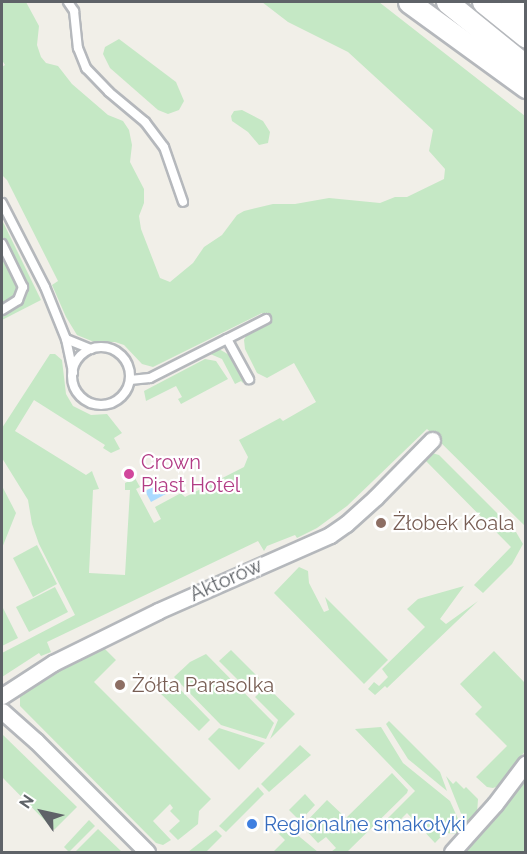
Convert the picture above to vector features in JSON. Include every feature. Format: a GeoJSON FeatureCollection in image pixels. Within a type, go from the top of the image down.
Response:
{"type":"FeatureCollection","features":[{"type":"Feature","properties":{"kind":"main road"},"geometry":{"type":"LineString","coordinates":[[410,2],[525,87]]}},
{"type":"Feature","properties":{"kind":"main road"},"geometry":{"type":"LineString","coordinates":[[447,2],[525,66]]}},
{"type":"Feature","properties":{"kind":"main road"},"geometry":{"type":"LineString","coordinates":[[483,2],[525,37]]}},
{"type":"Feature","properties":{"kind":"main road"},"geometry":{"type":"LineString","coordinates":[[512,2],[525,15]]}},
{"type":"Feature","properties":{"kind":"street","name":"Aktorów"},"geometry":{"type":"LineString","coordinates":[[2,696],[53,663],[103,638],[256,565],[330,535],[376,497],[432,440]]}},
{"type":"Feature","properties":{"kind":"street"},"geometry":{"type":"LineString","coordinates":[[2,711],[36,741],[147,852]]}},
{"type":"Feature","properties":{"kind":"street"},"geometry":{"type":"LineString","coordinates":[[452,852],[495,804],[525,763]]}},
{"type":"Feature","properties":{"kind":"lane"},"geometry":{"type":"LineString","coordinates":[[68,2],[74,11],[78,48],[86,68],[109,92],[145,122],[164,147],[183,202]]}},
{"type":"Feature","properties":{"kind":"lane"},"geometry":{"type":"LineString","coordinates":[[2,203],[45,287],[66,339],[76,390],[89,403],[97,405],[115,402],[128,388],[130,380],[126,361],[119,353],[100,347],[91,349],[78,358],[73,372]]}},
{"type":"Feature","properties":{"kind":"lane"},"geometry":{"type":"LineString","coordinates":[[2,244],[23,287],[18,300],[2,310]]}},
{"type":"Feature","properties":{"kind":"lane"},"geometry":{"type":"LineString","coordinates":[[130,380],[150,378],[266,319]]}},
{"type":"Feature","properties":{"kind":"lane"},"geometry":{"type":"LineString","coordinates":[[66,339],[91,349]]}},
{"type":"Feature","properties":{"kind":"lane"},"geometry":{"type":"LineString","coordinates":[[227,339],[249,379]]}},
{"type":"Feature","properties":{"kind":"green space"},"geometry":{"type":"Polygon","coordinates":[[[2,2],[26,2],[39,26],[37,45],[41,57],[46,63],[58,66],[72,84],[108,115],[123,121],[129,130],[132,145],[130,162],[144,189],[144,203],[139,216],[141,229],[160,278],[170,282],[193,263],[204,247],[222,235],[237,215],[244,211],[273,204],[295,204],[329,198],[380,203],[395,197],[407,197],[444,179],[445,169],[429,151],[433,130],[348,52],[288,22],[262,2],[379,2],[525,116],[525,526],[427,429],[347,506],[317,528],[297,538],[295,535],[267,546],[264,551],[258,541],[47,642],[51,652],[41,656],[39,653],[2,677],[2,653],[75,615],[39,544],[32,524],[28,500],[2,458],[2,428],[50,354],[55,354],[62,360],[66,394],[73,406],[91,415],[107,414],[122,433],[114,438],[120,449],[111,453],[103,448],[105,445],[34,400],[15,431],[86,475],[92,471],[99,489],[93,490],[89,573],[125,575],[130,490],[125,490],[125,483],[135,478],[140,487],[136,489],[154,523],[161,519],[155,507],[181,493],[185,497],[244,467],[248,457],[239,440],[280,418],[283,421],[316,402],[294,363],[267,378],[257,373],[245,349],[244,340],[248,332],[267,322],[262,313],[153,367],[142,364],[124,345],[115,342],[94,342],[77,335],[52,285],[58,281],[7,180],[2,175],[2,67],[5,65],[2,60],[2,2]]]}},
{"type":"Feature","properties":{"kind":"green space"},"geometry":{"type":"Polygon","coordinates":[[[119,39],[176,82],[184,101],[179,110],[168,114],[158,110],[110,68],[103,54],[105,47],[119,39]]]}},
{"type":"Feature","properties":{"kind":"green space"},"geometry":{"type":"Polygon","coordinates":[[[242,110],[263,121],[270,132],[268,143],[259,145],[248,132],[232,121],[231,116],[234,111],[242,110]]]}},
{"type":"Feature","properties":{"kind":"green space"},"geometry":{"type":"Polygon","coordinates":[[[2,220],[41,300],[2,320],[2,220]]]}},
{"type":"Feature","properties":{"kind":"green space"},"geometry":{"type":"Polygon","coordinates":[[[219,349],[231,356],[243,383],[241,381],[235,384],[222,359],[208,353],[219,349]]]}},
{"type":"Feature","properties":{"kind":"green space"},"geometry":{"type":"Polygon","coordinates":[[[205,359],[216,361],[228,379],[181,404],[178,399],[182,397],[176,386],[146,401],[144,391],[205,359]]]}},
{"type":"Feature","properties":{"kind":"green space"},"geometry":{"type":"Polygon","coordinates":[[[432,453],[439,455],[516,532],[523,544],[512,564],[483,593],[474,585],[511,547],[423,458],[432,453]]]}},
{"type":"Feature","properties":{"kind":"green space"},"geometry":{"type":"Polygon","coordinates":[[[2,486],[16,513],[2,548],[2,486]]]}},
{"type":"Feature","properties":{"kind":"green space"},"geometry":{"type":"Polygon","coordinates":[[[37,545],[57,584],[33,597],[13,558],[37,545]]]}},
{"type":"Feature","properties":{"kind":"green space"},"geometry":{"type":"Polygon","coordinates":[[[299,567],[308,571],[309,583],[324,612],[329,610],[325,597],[388,660],[364,684],[274,593],[299,567]]]}},
{"type":"Feature","properties":{"kind":"green space"},"geometry":{"type":"Polygon","coordinates":[[[464,586],[440,619],[446,624],[478,601],[387,688],[385,686],[375,695],[368,689],[374,682],[379,686],[388,677],[382,669],[425,627],[407,609],[418,599],[464,586]]]}},
{"type":"Feature","properties":{"kind":"green space"},"geometry":{"type":"Polygon","coordinates":[[[55,587],[68,612],[29,632],[16,607],[55,587]]]}},
{"type":"Feature","properties":{"kind":"green space"},"geometry":{"type":"Polygon","coordinates":[[[2,606],[18,638],[2,646],[2,606]]]}},
{"type":"Feature","properties":{"kind":"green space"},"geometry":{"type":"Polygon","coordinates":[[[104,648],[116,660],[94,682],[211,799],[199,811],[198,824],[178,840],[169,831],[180,821],[170,811],[173,808],[170,804],[153,821],[171,840],[163,845],[156,843],[20,706],[20,696],[29,686],[104,648]]]}},
{"type":"Feature","properties":{"kind":"green space"},"geometry":{"type":"Polygon","coordinates":[[[231,650],[259,678],[247,689],[219,661],[231,650]]]}},
{"type":"Feature","properties":{"kind":"green space"},"geometry":{"type":"Polygon","coordinates":[[[494,651],[525,683],[525,751],[501,785],[493,788],[487,787],[476,777],[507,746],[475,714],[482,707],[460,684],[494,651]]]}},
{"type":"Feature","properties":{"kind":"green space"},"geometry":{"type":"Polygon","coordinates":[[[206,654],[274,723],[266,739],[221,725],[174,677],[190,662],[206,654]]]}},
{"type":"Feature","properties":{"kind":"green space"},"geometry":{"type":"Polygon","coordinates":[[[171,680],[210,720],[199,731],[159,692],[171,680]]]}},
{"type":"Feature","properties":{"kind":"green space"},"geometry":{"type":"Polygon","coordinates":[[[266,686],[295,714],[270,739],[278,720],[255,697],[266,686]]]}},
{"type":"Feature","properties":{"kind":"green space"},"geometry":{"type":"Polygon","coordinates":[[[389,721],[440,772],[447,791],[408,759],[386,724],[389,721]]]}},
{"type":"Feature","properties":{"kind":"green space"},"geometry":{"type":"Polygon","coordinates":[[[381,727],[403,763],[450,801],[463,830],[458,834],[446,833],[454,823],[435,843],[407,813],[390,830],[383,823],[415,791],[355,729],[381,727]]]}},
{"type":"Feature","properties":{"kind":"green space"},"geometry":{"type":"Polygon","coordinates":[[[219,728],[265,743],[239,770],[208,739],[219,728]]]}},
{"type":"Feature","properties":{"kind":"green space"},"geometry":{"type":"Polygon","coordinates":[[[2,734],[77,807],[54,830],[2,777],[2,734]]]}},
{"type":"Feature","properties":{"kind":"green space"},"geometry":{"type":"Polygon","coordinates":[[[300,745],[311,755],[269,792],[261,784],[300,745]]]}},
{"type":"Feature","properties":{"kind":"green space"},"geometry":{"type":"Polygon","coordinates":[[[392,773],[408,790],[407,793],[347,852],[331,852],[336,848],[326,837],[318,843],[302,826],[327,800],[346,818],[392,773]]]}},
{"type":"Feature","properties":{"kind":"green space"},"geometry":{"type":"Polygon","coordinates":[[[446,776],[453,784],[456,781],[464,789],[466,787],[478,799],[477,814],[466,826],[446,776]]]}},
{"type":"Feature","properties":{"kind":"green space"},"geometry":{"type":"Polygon","coordinates":[[[525,777],[525,852],[463,852],[486,827],[525,777]]]}},
{"type":"Feature","properties":{"kind":"green space"},"geometry":{"type":"Polygon","coordinates":[[[258,787],[264,794],[226,832],[219,826],[258,787]]]}},
{"type":"Feature","properties":{"kind":"green space"},"geometry":{"type":"Polygon","coordinates":[[[305,794],[315,805],[300,821],[289,810],[305,794]]]}},
{"type":"Feature","properties":{"kind":"green space"},"geometry":{"type":"Polygon","coordinates":[[[89,820],[95,826],[69,852],[64,847],[89,820]]]}},
{"type":"Feature","properties":{"kind":"green space"},"geometry":{"type":"Polygon","coordinates":[[[277,824],[292,836],[295,833],[318,852],[273,852],[285,840],[273,828],[277,824]]]}},
{"type":"Feature","properties":{"kind":"green space"},"geometry":{"type":"Polygon","coordinates":[[[98,829],[122,852],[75,852],[98,829]]]}},
{"type":"Feature","properties":{"kind":"green space"},"geometry":{"type":"Polygon","coordinates":[[[216,830],[222,836],[206,852],[188,852],[216,830]]]}},
{"type":"Feature","properties":{"kind":"water"},"geometry":{"type":"Polygon","coordinates":[[[167,480],[173,490],[151,502],[145,491],[167,480]]]}},
{"type":"Feature","properties":{"kind":"place","name":"Crown Piast Hotel"},"geometry":{"type":"Point","coordinates":[129,474]}},
{"type":"Feature","properties":{"kind":"place","name":"Żłobek Koala"},"geometry":{"type":"Point","coordinates":[381,523]}},
{"type":"Feature","properties":{"kind":"place","name":"Żółta Parasolka"},"geometry":{"type":"Point","coordinates":[120,685]}},
{"type":"Feature","properties":{"kind":"place","name":"Regionalne smakołyki"},"geometry":{"type":"Point","coordinates":[252,824]}}]}
